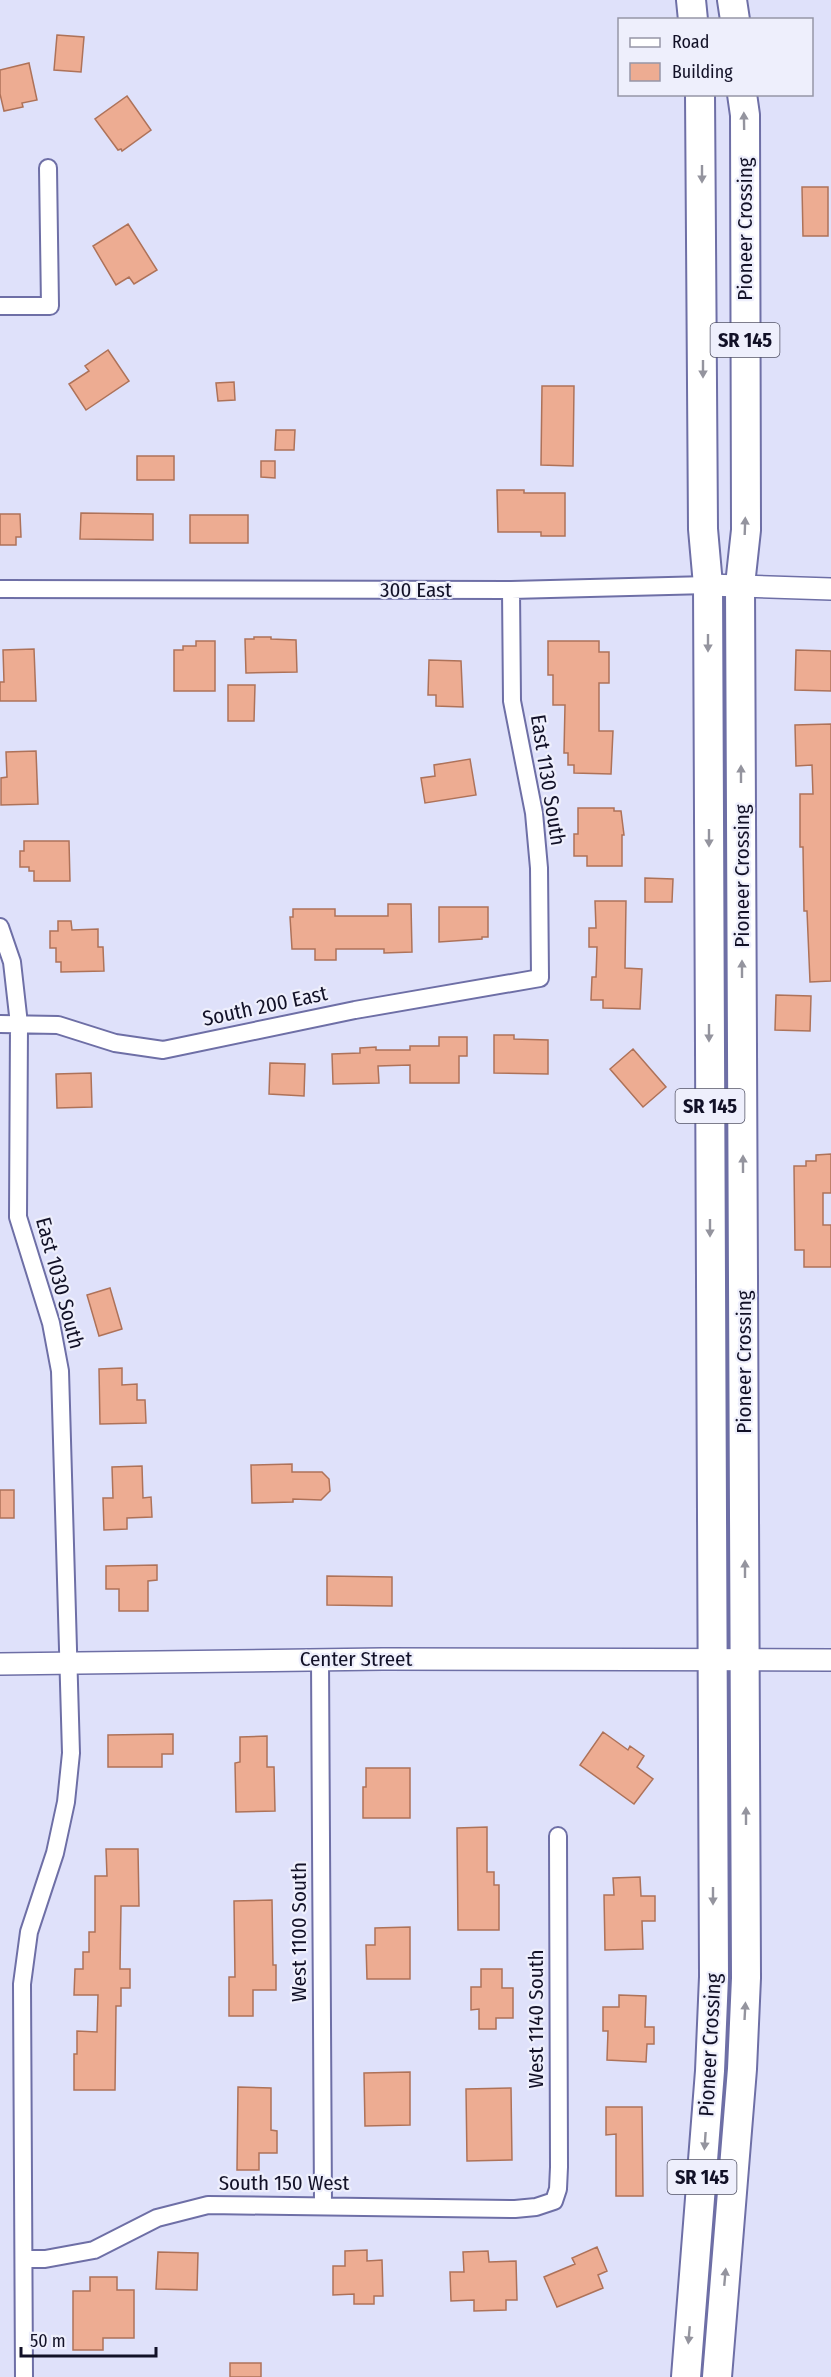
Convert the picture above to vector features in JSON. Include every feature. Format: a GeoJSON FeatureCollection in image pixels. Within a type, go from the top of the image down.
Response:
{"type":"FeatureCollection","features":[{"type":"Feature","properties":{"kind":"highway"},"geometry":{"type":"LineString","coordinates":[[692,0],[693,18]]}},
{"type":"Feature","properties":{"kind":"highway"},"geometry":{"type":"LineString","coordinates":[[732,0],[735,18]]}},
{"type":"Feature","properties":{"kind":"highway","name":"Pioneer Crossing"},"geometry":{"type":"LineString","coordinates":[[686,2377],[710,2072],[714,1977],[708,585],[703,529],[700,96]]}},
{"type":"Feature","properties":{"kind":"highway","name":"Pioneer Crossing"},"geometry":{"type":"LineString","coordinates":[[717,2377],[742,2069],[746,1978],[740,585],[746,530],[745,115],[742,96]]}},
{"type":"Feature","properties":{"kind":"street"},"geometry":{"type":"LineString","coordinates":[[0,306],[50,306],[48,168]]}},
{"type":"Feature","properties":{"kind":"street","name":"300 East"},"geometry":{"type":"LineString","coordinates":[[0,589],[511,590],[708,585],[831,588]]}},
{"type":"Feature","properties":{"kind":"street","name":"East 1130 South"},"geometry":{"type":"LineString","coordinates":[[511,590],[512,701],[534,813],[539,868],[540,978]]}},
{"type":"Feature","properties":{"kind":"street","name":"East 1030 South"},"geometry":{"type":"LineString","coordinates":[[0,927],[12,962],[19,1024],[18,1217],[51,1323],[60,1371],[71,1753],[66,1802],[55,1853],[39,1897],[24,1960],[22,1984],[24,2377]]}},
{"type":"Feature","properties":{"kind":"street","name":"South 200 East"},"geometry":{"type":"LineString","coordinates":[[0,1024],[58,1025],[115,1043],[163,1050],[355,1010],[540,978]]}},
{"type":"Feature","properties":{"kind":"street","name":"Center Street"},"geometry":{"type":"LineString","coordinates":[[0,1664],[320,1659],[745,1659]]}},
{"type":"Feature","properties":{"kind":"street","name":"West 1100 South"},"geometry":{"type":"LineString","coordinates":[[320,1659],[323,2205]]}},
{"type":"Feature","properties":{"kind":"street"},"geometry":{"type":"LineString","coordinates":[[745,1659],[831,1660]]}},
{"type":"Feature","properties":{"kind":"street","name":"West 1140 South"},"geometry":{"type":"LineString","coordinates":[[554,2201],[558,2189],[559,2167],[558,1836]]}},
{"type":"Feature","properties":{"kind":"street","name":"South 150 West"},"geometry":{"type":"LineString","coordinates":[[24,2259],[45,2259],[94,2250],[157,2218],[208,2205],[515,2209],[536,2207],[554,2201]]}},
{"type":"Feature","properties":{"kind":"building"},"geometry":{"type":"Polygon","coordinates":[[[57,35],[84,37],[81,72],[54,70],[57,35]]]}},
{"type":"Feature","properties":{"kind":"building"},"geometry":{"type":"Polygon","coordinates":[[[29,63],[37,100],[22,103],[23,107],[4,111],[0,94],[0,70],[29,63]]]}},
{"type":"Feature","properties":{"kind":"building"},"geometry":{"type":"Polygon","coordinates":[[[127,96],[151,130],[122,151],[118,150],[95,119],[127,96]]]}},
{"type":"Feature","properties":{"kind":"building"},"geometry":{"type":"Polygon","coordinates":[[[802,187],[828,187],[828,236],[803,236],[802,187]]]}},
{"type":"Feature","properties":{"kind":"building"},"geometry":{"type":"Polygon","coordinates":[[[128,224],[157,270],[134,284],[129,277],[116,285],[93,246],[128,224]]]}},
{"type":"Feature","properties":{"kind":"building"},"geometry":{"type":"Polygon","coordinates":[[[108,350],[129,381],[86,410],[69,384],[89,371],[85,366],[108,350]]]}},
{"type":"Feature","properties":{"kind":"building"},"geometry":{"type":"Polygon","coordinates":[[[234,382],[235,400],[218,401],[216,383],[234,382]]]}},
{"type":"Feature","properties":{"kind":"building"},"geometry":{"type":"Polygon","coordinates":[[[542,386],[574,386],[573,466],[541,465],[542,386]]]}},
{"type":"Feature","properties":{"kind":"building"},"geometry":{"type":"Polygon","coordinates":[[[276,430],[295,430],[294,450],[275,450],[276,430]]]}},
{"type":"Feature","properties":{"kind":"building"},"geometry":{"type":"Polygon","coordinates":[[[137,456],[174,456],[174,480],[137,480],[137,456]]]}},
{"type":"Feature","properties":{"kind":"building"},"geometry":{"type":"Polygon","coordinates":[[[261,461],[275,461],[275,478],[261,477],[261,461]]]}},
{"type":"Feature","properties":{"kind":"building"},"geometry":{"type":"Polygon","coordinates":[[[497,490],[524,490],[524,493],[565,493],[565,536],[541,536],[541,532],[498,532],[497,490]]]}},
{"type":"Feature","properties":{"kind":"building"},"geometry":{"type":"Polygon","coordinates":[[[81,513],[153,514],[153,540],[80,539],[81,513]]]}},
{"type":"Feature","properties":{"kind":"building"},"geometry":{"type":"Polygon","coordinates":[[[0,514],[20,514],[21,537],[16,537],[16,545],[0,545],[0,514]]]}},
{"type":"Feature","properties":{"kind":"building"},"geometry":{"type":"Polygon","coordinates":[[[190,515],[248,515],[248,543],[190,543],[190,515]]]}},
{"type":"Feature","properties":{"kind":"building"},"geometry":{"type":"Polygon","coordinates":[[[254,637],[296,640],[297,672],[246,673],[245,639],[254,639],[254,637]]]}},
{"type":"Feature","properties":{"kind":"building"},"geometry":{"type":"Polygon","coordinates":[[[196,641],[215,641],[215,691],[174,691],[174,650],[183,650],[183,646],[196,646],[196,641]]]}},
{"type":"Feature","properties":{"kind":"building"},"geometry":{"type":"Polygon","coordinates":[[[548,641],[599,641],[599,652],[609,652],[609,683],[599,683],[599,731],[613,731],[611,774],[574,773],[574,765],[568,765],[568,753],[564,753],[565,705],[553,705],[553,675],[548,675],[548,641]]]}},
{"type":"Feature","properties":{"kind":"building"},"geometry":{"type":"Polygon","coordinates":[[[34,649],[36,701],[0,701],[0,682],[4,682],[3,650],[34,649]]]}},
{"type":"Feature","properties":{"kind":"building"},"geometry":{"type":"Polygon","coordinates":[[[796,650],[831,651],[831,691],[795,690],[796,650]]]}},
{"type":"Feature","properties":{"kind":"building"},"geometry":{"type":"Polygon","coordinates":[[[429,660],[461,661],[463,707],[436,706],[436,695],[428,695],[429,660]]]}},
{"type":"Feature","properties":{"kind":"building"},"geometry":{"type":"Polygon","coordinates":[[[228,685],[255,685],[254,721],[228,721],[228,685]]]}},
{"type":"Feature","properties":{"kind":"building"},"geometry":{"type":"Polygon","coordinates":[[[831,724],[831,981],[810,982],[807,911],[804,911],[803,847],[800,847],[800,794],[813,794],[812,765],[796,766],[795,725],[831,724]]]}},
{"type":"Feature","properties":{"kind":"building"},"geometry":{"type":"Polygon","coordinates":[[[36,751],[38,804],[1,805],[1,778],[7,777],[6,752],[36,751]]]}},
{"type":"Feature","properties":{"kind":"building"},"geometry":{"type":"Polygon","coordinates":[[[470,759],[476,795],[425,803],[421,778],[435,776],[434,765],[470,759]]]}},
{"type":"Feature","properties":{"kind":"building"},"geometry":{"type":"Polygon","coordinates":[[[578,808],[614,808],[614,811],[621,811],[624,835],[622,835],[622,866],[587,866],[587,856],[574,856],[574,834],[578,834],[578,808]]]}},
{"type":"Feature","properties":{"kind":"building"},"geometry":{"type":"Polygon","coordinates":[[[24,841],[69,841],[70,881],[34,881],[34,871],[29,871],[29,867],[20,867],[20,851],[24,851],[24,841]]]}},
{"type":"Feature","properties":{"kind":"building"},"geometry":{"type":"Polygon","coordinates":[[[645,878],[673,879],[672,902],[645,902],[645,878]]]}},
{"type":"Feature","properties":{"kind":"building"},"geometry":{"type":"Polygon","coordinates":[[[595,901],[626,901],[625,968],[642,969],[640,1009],[603,1008],[603,1000],[591,1000],[592,977],[596,977],[597,947],[589,947],[589,928],[596,928],[595,901]]]}},
{"type":"Feature","properties":{"kind":"building"},"geometry":{"type":"Polygon","coordinates":[[[388,904],[411,904],[412,952],[384,953],[384,949],[336,949],[336,960],[315,960],[315,949],[292,949],[290,917],[293,917],[293,909],[335,909],[335,916],[388,916],[388,904]]]}},
{"type":"Feature","properties":{"kind":"building"},"geometry":{"type":"Polygon","coordinates":[[[439,907],[488,907],[488,937],[439,942],[439,907]]]}},
{"type":"Feature","properties":{"kind":"building"},"geometry":{"type":"Polygon","coordinates":[[[58,921],[71,921],[72,930],[98,929],[98,947],[103,947],[104,971],[61,972],[61,962],[56,962],[56,948],[50,948],[50,931],[58,931],[58,921]]]}},
{"type":"Feature","properties":{"kind":"building"},"geometry":{"type":"Polygon","coordinates":[[[776,995],[811,996],[810,1031],[775,1030],[776,995]]]}},
{"type":"Feature","properties":{"kind":"building"},"geometry":{"type":"Polygon","coordinates":[[[494,1035],[514,1035],[514,1039],[548,1040],[548,1074],[494,1073],[494,1035]]]}},
{"type":"Feature","properties":{"kind":"building"},"geometry":{"type":"Polygon","coordinates":[[[439,1037],[467,1037],[467,1056],[459,1056],[459,1083],[410,1083],[410,1065],[378,1066],[379,1083],[333,1084],[332,1054],[360,1053],[360,1048],[410,1050],[410,1046],[439,1046],[439,1037]]]}},
{"type":"Feature","properties":{"kind":"building"},"geometry":{"type":"Polygon","coordinates":[[[633,1049],[666,1087],[643,1107],[610,1069],[633,1049]]]}},
{"type":"Feature","properties":{"kind":"building"},"geometry":{"type":"Polygon","coordinates":[[[270,1063],[305,1064],[304,1096],[269,1094],[270,1063]]]}},
{"type":"Feature","properties":{"kind":"building"},"geometry":{"type":"Polygon","coordinates":[[[91,1073],[92,1107],[57,1108],[56,1074],[91,1073]]]}},
{"type":"Feature","properties":{"kind":"building"},"geometry":{"type":"Polygon","coordinates":[[[831,1154],[831,1193],[823,1193],[823,1225],[831,1225],[831,1267],[804,1267],[804,1250],[795,1250],[794,1166],[806,1166],[806,1161],[816,1161],[816,1155],[831,1154]]]}},
{"type":"Feature","properties":{"kind":"building"},"geometry":{"type":"Polygon","coordinates":[[[110,1288],[122,1329],[99,1336],[87,1295],[110,1288]]]}},
{"type":"Feature","properties":{"kind":"building"},"geometry":{"type":"Polygon","coordinates":[[[122,1368],[122,1385],[137,1384],[137,1400],[145,1400],[146,1423],[100,1424],[99,1369],[122,1368]]]}},
{"type":"Feature","properties":{"kind":"building"},"geometry":{"type":"Polygon","coordinates":[[[292,1464],[292,1472],[322,1472],[329,1479],[330,1491],[321,1500],[293,1499],[293,1502],[252,1503],[251,1465],[292,1464]]]}},
{"type":"Feature","properties":{"kind":"building"},"geometry":{"type":"Polygon","coordinates":[[[142,1466],[143,1498],[151,1497],[152,1517],[127,1518],[127,1529],[104,1530],[103,1498],[113,1498],[112,1467],[142,1466]]]}},
{"type":"Feature","properties":{"kind":"building"},"geometry":{"type":"Polygon","coordinates":[[[0,1490],[14,1490],[14,1518],[0,1518],[0,1490]]]}},
{"type":"Feature","properties":{"kind":"building"},"geometry":{"type":"Polygon","coordinates":[[[157,1565],[157,1580],[148,1581],[148,1611],[119,1611],[119,1589],[106,1589],[106,1566],[157,1565]]]}},
{"type":"Feature","properties":{"kind":"building"},"geometry":{"type":"Polygon","coordinates":[[[327,1576],[392,1577],[392,1606],[327,1605],[327,1576]]]}},
{"type":"Feature","properties":{"kind":"building"},"geometry":{"type":"Polygon","coordinates":[[[603,1732],[628,1750],[630,1746],[644,1756],[637,1767],[653,1779],[634,1804],[580,1765],[603,1732]]]}},
{"type":"Feature","properties":{"kind":"building"},"geometry":{"type":"Polygon","coordinates":[[[173,1734],[173,1754],[162,1754],[162,1767],[108,1767],[108,1735],[173,1734]]]}},
{"type":"Feature","properties":{"kind":"building"},"geometry":{"type":"Polygon","coordinates":[[[267,1736],[267,1767],[274,1767],[275,1811],[236,1812],[235,1763],[240,1762],[240,1737],[267,1736]]]}},
{"type":"Feature","properties":{"kind":"building"},"geometry":{"type":"Polygon","coordinates":[[[366,1768],[410,1768],[410,1818],[363,1818],[363,1787],[366,1787],[366,1768]]]}},
{"type":"Feature","properties":{"kind":"building"},"geometry":{"type":"Polygon","coordinates":[[[487,1827],[487,1872],[494,1872],[494,1885],[499,1885],[499,1930],[458,1930],[457,1828],[487,1827]]]}},
{"type":"Feature","properties":{"kind":"building"},"geometry":{"type":"Polygon","coordinates":[[[106,1849],[138,1849],[139,1906],[121,1906],[120,1969],[130,1969],[130,1988],[121,1988],[121,2006],[116,2006],[115,2090],[74,2090],[74,2054],[77,2054],[77,2031],[97,2032],[98,1995],[74,1995],[75,1969],[83,1969],[83,1952],[89,1952],[89,1932],[95,1932],[95,1876],[107,1876],[106,1849]]]}},
{"type":"Feature","properties":{"kind":"building"},"geometry":{"type":"Polygon","coordinates":[[[640,1877],[641,1896],[655,1896],[655,1921],[642,1921],[643,1949],[605,1950],[604,1895],[614,1895],[613,1878],[640,1877]]]}},
{"type":"Feature","properties":{"kind":"building"},"geometry":{"type":"Polygon","coordinates":[[[272,1900],[273,1965],[276,1965],[276,1990],[253,1990],[253,2016],[229,2016],[229,1977],[235,1977],[234,1901],[272,1900]]]}},
{"type":"Feature","properties":{"kind":"building"},"geometry":{"type":"Polygon","coordinates":[[[410,1927],[410,1979],[367,1979],[366,1945],[375,1945],[375,1928],[410,1927]]]}},
{"type":"Feature","properties":{"kind":"building"},"geometry":{"type":"Polygon","coordinates":[[[481,1969],[502,1969],[502,1988],[513,1988],[513,2018],[496,2018],[496,2029],[479,2029],[479,2009],[471,2010],[471,1987],[481,1987],[481,1969]]]}},
{"type":"Feature","properties":{"kind":"building"},"geometry":{"type":"Polygon","coordinates":[[[619,1995],[646,1996],[645,2027],[654,2027],[654,2044],[647,2044],[646,2062],[607,2060],[608,2031],[603,2031],[603,2007],[619,2007],[619,1995]]]}},
{"type":"Feature","properties":{"kind":"building"},"geometry":{"type":"Polygon","coordinates":[[[410,2072],[410,2125],[365,2126],[364,2073],[410,2072]]]}},
{"type":"Feature","properties":{"kind":"building"},"geometry":{"type":"Polygon","coordinates":[[[238,2087],[271,2088],[271,2130],[277,2131],[277,2153],[259,2153],[259,2170],[237,2170],[238,2087]]]}},
{"type":"Feature","properties":{"kind":"building"},"geometry":{"type":"Polygon","coordinates":[[[511,2088],[512,2160],[467,2161],[466,2089],[511,2088]]]}},
{"type":"Feature","properties":{"kind":"building"},"geometry":{"type":"Polygon","coordinates":[[[606,2107],[642,2107],[643,2196],[616,2196],[616,2134],[606,2135],[606,2107]]]}},
{"type":"Feature","properties":{"kind":"building"},"geometry":{"type":"Polygon","coordinates":[[[597,2247],[607,2271],[598,2275],[603,2288],[557,2307],[544,2277],[575,2264],[572,2258],[597,2247]]]}},
{"type":"Feature","properties":{"kind":"building"},"geometry":{"type":"Polygon","coordinates":[[[367,2250],[367,2261],[382,2260],[383,2296],[374,2296],[374,2304],[354,2304],[354,2294],[333,2295],[333,2266],[345,2266],[345,2251],[367,2250]]]}},
{"type":"Feature","properties":{"kind":"building"},"geometry":{"type":"Polygon","coordinates":[[[488,2251],[489,2262],[516,2261],[517,2300],[506,2300],[506,2310],[474,2311],[474,2300],[451,2301],[450,2272],[464,2272],[463,2252],[488,2251]]]}},
{"type":"Feature","properties":{"kind":"building"},"geometry":{"type":"Polygon","coordinates":[[[158,2252],[198,2253],[197,2290],[156,2289],[158,2252]]]}},
{"type":"Feature","properties":{"kind":"building"},"geometry":{"type":"Polygon","coordinates":[[[90,2277],[117,2277],[117,2290],[134,2290],[134,2338],[103,2338],[103,2350],[73,2350],[73,2291],[90,2291],[90,2277]]]}},
{"type":"Feature","properties":{"kind":"building"},"geometry":{"type":"Polygon","coordinates":[[[230,2363],[261,2363],[261,2377],[230,2377],[230,2363]]]}}]}
